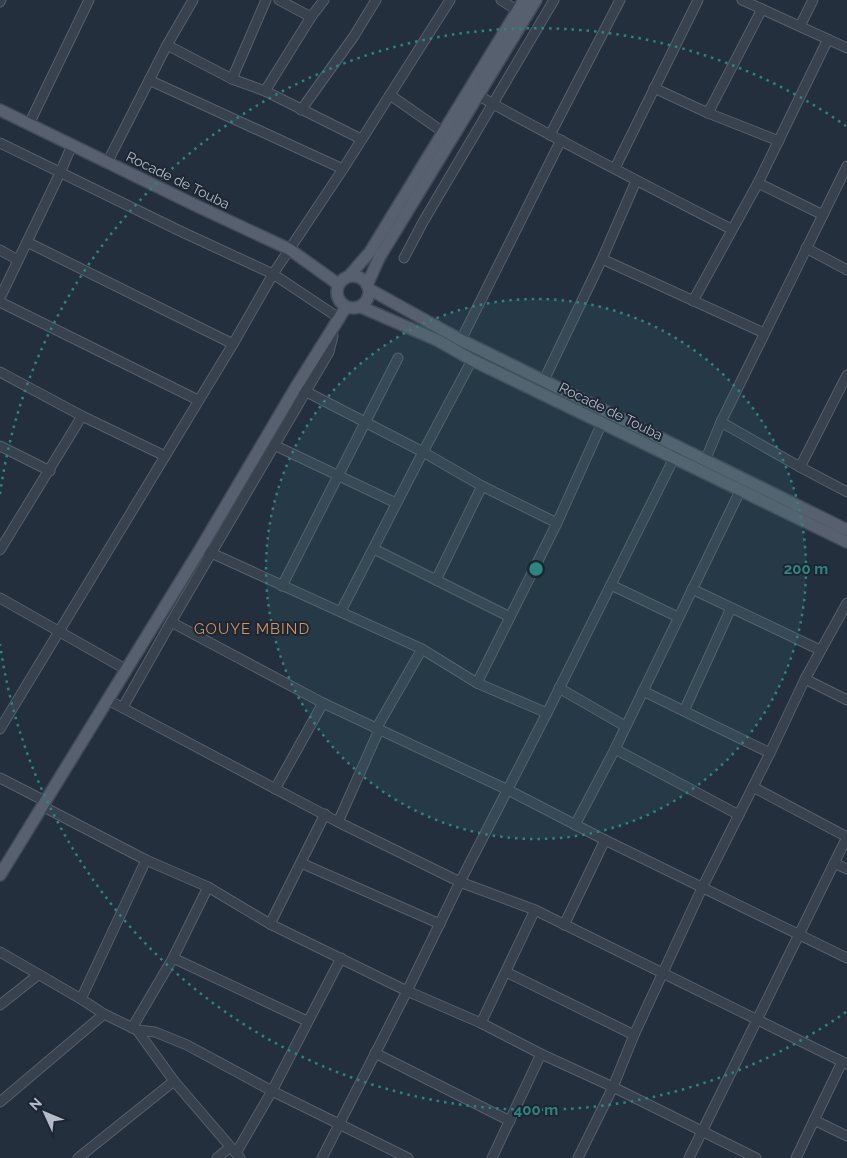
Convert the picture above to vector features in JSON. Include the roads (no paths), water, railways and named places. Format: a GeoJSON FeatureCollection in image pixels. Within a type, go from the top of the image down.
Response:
{"type":"FeatureCollection","features":[{"type":"Feature","properties":{"kind":"main road"},"geometry":{"type":"LineString","coordinates":[[524,0],[370,252],[349,276],[338,284],[336,297],[346,307],[361,307],[367,301],[368,287],[379,258],[536,0]]}},
{"type":"Feature","properties":{"kind":"main road","name":"Rocade de Touba"},"geometry":{"type":"LineString","coordinates":[[0,110],[289,249],[338,284]]}},
{"type":"Feature","properties":{"kind":"main road"},"geometry":{"type":"LineString","coordinates":[[349,276],[360,278],[368,287]]}},
{"type":"Feature","properties":{"kind":"main road","name":"Rocade de Touba"},"geometry":{"type":"LineString","coordinates":[[368,287],[461,340],[544,380],[677,453],[740,491],[847,542]]}},
{"type":"Feature","properties":{"kind":"main road"},"geometry":{"type":"LineString","coordinates":[[0,875],[127,670],[206,550],[301,389],[346,307]]}},
{"type":"Feature","properties":{"kind":"main road","name":"Rocade de Touba"},"geometry":{"type":"LineString","coordinates":[[361,307],[437,340],[472,360],[602,423],[677,453],[705,461],[847,530]]}},
{"type":"Feature","properties":{"kind":"street"},"geometry":{"type":"LineString","coordinates":[[29,124],[89,0]]}},
{"type":"Feature","properties":{"kind":"street"},"geometry":{"type":"LineString","coordinates":[[108,162],[167,44],[193,0]]}},
{"type":"Feature","properties":{"kind":"street"},"geometry":{"type":"LineString","coordinates":[[232,79],[266,0]]}},
{"type":"Feature","properties":{"kind":"street"},"geometry":{"type":"LineString","coordinates":[[279,0],[311,17]]}},
{"type":"Feature","properties":{"kind":"street"},"geometry":{"type":"LineString","coordinates":[[265,90],[311,17],[324,0]]}},
{"type":"Feature","properties":{"kind":"street"},"geometry":{"type":"LineString","coordinates":[[301,110],[354,36],[376,0]]}},
{"type":"Feature","properties":{"kind":"street"},"geometry":{"type":"LineString","coordinates":[[0,729],[233,344],[273,274],[343,169],[450,0]]}},
{"type":"Feature","properties":{"kind":"street"},"geometry":{"type":"LineString","coordinates":[[500,0],[518,11]]}},
{"type":"Feature","properties":{"kind":"street"},"geometry":{"type":"LineString","coordinates":[[404,258],[554,0]]}},
{"type":"Feature","properties":{"kind":"street"},"geometry":{"type":"LineString","coordinates":[[550,135],[620,0]]}},
{"type":"Feature","properties":{"kind":"street"},"geometry":{"type":"LineString","coordinates":[[615,168],[698,0]]}},
{"type":"Feature","properties":{"kind":"street"},"geometry":{"type":"LineString","coordinates":[[742,0],[847,48]]}},
{"type":"Feature","properties":{"kind":"street"},"geometry":{"type":"LineString","coordinates":[[800,26],[813,0]]}},
{"type":"Feature","properties":{"kind":"street"},"geometry":{"type":"LineString","coordinates":[[708,114],[762,9]]}},
{"type":"Feature","properties":{"kind":"street"},"geometry":{"type":"LineString","coordinates":[[693,301],[731,229],[758,184],[828,39]]}},
{"type":"Feature","properties":{"kind":"street"},"geometry":{"type":"LineString","coordinates":[[167,44],[232,79],[265,90],[361,139]]}},
{"type":"Feature","properties":{"kind":"street"},"geometry":{"type":"LineString","coordinates":[[149,80],[343,169]]}},
{"type":"Feature","properties":{"kind":"street"},"geometry":{"type":"LineString","coordinates":[[654,88],[708,114],[779,141]]}},
{"type":"Feature","properties":{"kind":"street"},"geometry":{"type":"LineString","coordinates":[[390,95],[443,132]]}},
{"type":"Feature","properties":{"kind":"street"},"geometry":{"type":"LineString","coordinates":[[478,95],[636,181],[731,229]]}},
{"type":"Feature","properties":{"kind":"street"},"geometry":{"type":"LineString","coordinates":[[461,340],[561,140]]}},
{"type":"Feature","properties":{"kind":"street"},"geometry":{"type":"LineString","coordinates":[[0,143],[273,274],[340,318]]}},
{"type":"Feature","properties":{"kind":"street"},"geometry":{"type":"LineString","coordinates":[[0,298],[72,145]]}},
{"type":"Feature","properties":{"kind":"street"},"geometry":{"type":"LineString","coordinates":[[705,461],[720,422],[847,166]]}},
{"type":"Feature","properties":{"kind":"street"},"geometry":{"type":"LineString","coordinates":[[544,380],[602,259],[636,181]]}},
{"type":"Feature","properties":{"kind":"street"},"geometry":{"type":"LineString","coordinates":[[758,184],[823,215]]}},
{"type":"Feature","properties":{"kind":"street"},"geometry":{"type":"LineString","coordinates":[[27,242],[233,344]]}},
{"type":"Feature","properties":{"kind":"street"},"geometry":{"type":"LineString","coordinates":[[806,248],[847,270]]}},
{"type":"Feature","properties":{"kind":"street"},"geometry":{"type":"LineString","coordinates":[[0,250],[18,260]]}},
{"type":"Feature","properties":{"kind":"street"},"geometry":{"type":"LineString","coordinates":[[602,259],[764,333]]}},
{"type":"Feature","properties":{"kind":"street"},"geometry":{"type":"LineString","coordinates":[[0,302],[198,400]]}},
{"type":"Feature","properties":{"kind":"street"},"geometry":{"type":"LineString","coordinates":[[282,586],[398,358]]}},
{"type":"Feature","properties":{"kind":"street"},"geometry":{"type":"LineString","coordinates":[[341,611],[472,360]]}},
{"type":"Feature","properties":{"kind":"street"},"geometry":{"type":"LineString","coordinates":[[0,372],[82,416],[165,456]]}},
{"type":"Feature","properties":{"kind":"street"},"geometry":{"type":"LineString","coordinates":[[800,468],[844,388],[847,374]]}},
{"type":"Feature","properties":{"kind":"street"},"geometry":{"type":"LineString","coordinates":[[122,707],[171,622],[206,550],[274,445],[301,389],[557,524]]}},
{"type":"Feature","properties":{"kind":"street"},"geometry":{"type":"LineString","coordinates":[[0,550],[4,535],[50,470],[82,416]]}},
{"type":"Feature","properties":{"kind":"street"},"geometry":{"type":"LineString","coordinates":[[720,422],[800,468],[847,492]]}},
{"type":"Feature","properties":{"kind":"street"},"geometry":{"type":"LineString","coordinates":[[477,683],[557,524],[602,423]]}},
{"type":"Feature","properties":{"kind":"street"},"geometry":{"type":"LineString","coordinates":[[274,445],[396,503]]}},
{"type":"Feature","properties":{"kind":"street"},"geometry":{"type":"LineString","coordinates":[[0,446],[50,470]]}},
{"type":"Feature","properties":{"kind":"street"},"geometry":{"type":"LineString","coordinates":[[322,1158],[677,453]]}},
{"type":"Feature","properties":{"kind":"street"},"geometry":{"type":"LineString","coordinates":[[436,580],[482,486]]}},
{"type":"Feature","properties":{"kind":"street"},"geometry":{"type":"LineString","coordinates":[[575,825],[615,749],[740,491]]}},
{"type":"Feature","properties":{"kind":"street"},"geometry":{"type":"LineString","coordinates":[[374,549],[510,617]]}},
{"type":"Feature","properties":{"kind":"street"},"geometry":{"type":"LineString","coordinates":[[206,550],[422,649],[477,683],[547,713]]}},
{"type":"Feature","properties":{"kind":"street"},"geometry":{"type":"LineString","coordinates":[[611,585],[678,617]]}},
{"type":"Feature","properties":{"kind":"street"},"geometry":{"type":"LineString","coordinates":[[692,589],[820,650]]}},
{"type":"Feature","properties":{"kind":"street"},"geometry":{"type":"LineString","coordinates":[[0,598],[127,670]]}},
{"type":"Feature","properties":{"kind":"street"},"geometry":{"type":"LineString","coordinates":[[578,1158],[613,1087],[634,1035],[703,886],[805,679],[847,603]]}},
{"type":"Feature","properties":{"kind":"street"},"geometry":{"type":"LineString","coordinates":[[684,711],[731,608]]}},
{"type":"Feature","properties":{"kind":"street"},"geometry":{"type":"LineString","coordinates":[[171,622],[323,703],[508,790],[605,840],[703,886],[847,958]]}},
{"type":"Feature","properties":{"kind":"street"},"geometry":{"type":"LineString","coordinates":[[338,822],[378,730],[422,649]]}},
{"type":"Feature","properties":{"kind":"street"},"geometry":{"type":"LineString","coordinates":[[805,679],[847,700]]}},
{"type":"Feature","properties":{"kind":"street"},"geometry":{"type":"LineString","coordinates":[[559,688],[625,726]]}},
{"type":"Feature","properties":{"kind":"street"},"geometry":{"type":"LineString","coordinates":[[643,691],[770,753]]}},
{"type":"Feature","properties":{"kind":"street"},"geometry":{"type":"LineString","coordinates":[[108,700],[338,822],[460,882],[535,910],[845,1063],[796,1158]]}},
{"type":"Feature","properties":{"kind":"street"},"geometry":{"type":"LineString","coordinates":[[275,789],[323,703]]}},
{"type":"Feature","properties":{"kind":"street"},"geometry":{"type":"LineString","coordinates":[[615,749],[739,815]]}},
{"type":"Feature","properties":{"kind":"street"},"geometry":{"type":"LineString","coordinates":[[0,778],[146,860],[208,887],[270,924],[407,991],[481,1023],[756,1158]]}},
{"type":"Feature","properties":{"kind":"street"},"geometry":{"type":"LineString","coordinates":[[689,1158],[847,837],[753,787]]}},
{"type":"Feature","properties":{"kind":"street"},"geometry":{"type":"LineString","coordinates":[[270,924],[324,814]]}},
{"type":"Feature","properties":{"kind":"street"},"geometry":{"type":"LineString","coordinates":[[564,925],[605,840]]}},
{"type":"Feature","properties":{"kind":"street"},"geometry":{"type":"LineString","coordinates":[[81,998],[146,860]]}},
{"type":"Feature","properties":{"kind":"street"},"geometry":{"type":"LineString","coordinates":[[301,863],[440,924]]}},
{"type":"Feature","properties":{"kind":"street"},"geometry":{"type":"LineString","coordinates":[[834,863],[847,869]]}},
{"type":"Feature","properties":{"kind":"street"},"geometry":{"type":"LineString","coordinates":[[135,1029],[208,887]]}},
{"type":"Feature","properties":{"kind":"street"},"geometry":{"type":"LineString","coordinates":[[481,1023],[535,910]]}},
{"type":"Feature","properties":{"kind":"street"},"geometry":{"type":"LineString","coordinates":[[0,952],[81,998],[104,1014],[135,1029],[155,1032],[187,1044],[272,1090],[406,1158]]}},
{"type":"Feature","properties":{"kind":"street"},"geometry":{"type":"LineString","coordinates":[[173,958],[307,1021]]}},
{"type":"Feature","properties":{"kind":"street"},"geometry":{"type":"LineString","coordinates":[[217,1158],[235,1153],[272,1090],[341,958]]}},
{"type":"Feature","properties":{"kind":"street"},"geometry":{"type":"LineString","coordinates":[[506,972],[634,1035]]}},
{"type":"Feature","properties":{"kind":"street"},"geometry":{"type":"LineString","coordinates":[[0,1005],[38,975]]}},
{"type":"Feature","properties":{"kind":"street"},"geometry":{"type":"LineString","coordinates":[[0,1102],[104,1014]]}},
{"type":"Feature","properties":{"kind":"street"},"geometry":{"type":"LineString","coordinates":[[135,1029],[174,1081],[235,1153]]}},
{"type":"Feature","properties":{"kind":"street"},"geometry":{"type":"LineString","coordinates":[[375,1053],[510,1121]]}},
{"type":"Feature","properties":{"kind":"street"},"geometry":{"type":"LineString","coordinates":[[492,1158],[541,1054]]}},
{"type":"Feature","properties":{"kind":"street"},"geometry":{"type":"LineString","coordinates":[[78,1158],[174,1081]]}},
{"type":"Feature","properties":{"kind":"street"},"geometry":{"type":"LineString","coordinates":[[814,1120],[847,1136]]}},
{"type":"Feature","properties":{"kind":"district","name":"GOUYE MBIND"},"geometry":{"type":"Point","coordinates":[252,629]}}]}
